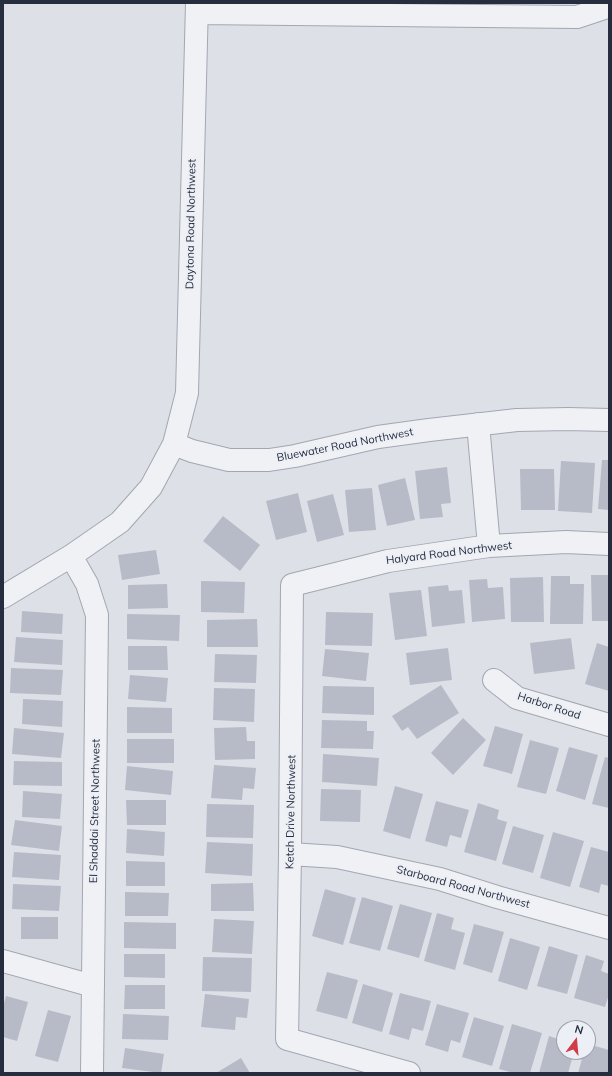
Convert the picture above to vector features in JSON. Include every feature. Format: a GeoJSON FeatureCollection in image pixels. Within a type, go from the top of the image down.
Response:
{"type":"FeatureCollection","features":[{"type":"Feature","properties":{"kind":"street"},"geometry":{"type":"LineString","coordinates":[[197,8],[297,8],[576,17],[604,8],[607,3]]}},
{"type":"Feature","properties":{"kind":"street","name":"Daytona Road Northwest"},"geometry":{"type":"LineString","coordinates":[[174,444],[187,393],[197,8]]}},
{"type":"Feature","properties":{"kind":"street","name":"Bluewater Road Northwest"},"geometry":{"type":"LineString","coordinates":[[174,444],[192,451],[229,460],[269,460],[295,456],[378,437],[478,424],[517,420],[609,420]]}},
{"type":"Feature","properties":{"kind":"street"},"geometry":{"type":"LineString","coordinates":[[478,424],[489,546]]}},
{"type":"Feature","properties":{"kind":"street"},"geometry":{"type":"LineString","coordinates":[[3,597],[71,556],[120,522],[151,487],[174,444]]}},
{"type":"Feature","properties":{"kind":"street","name":"Halyard Road Northwest"},"geometry":{"type":"LineString","coordinates":[[292,585],[388,560],[489,546],[566,542],[609,544]]}},
{"type":"Feature","properties":{"kind":"street","name":"El Shaddai Street Northwest"},"geometry":{"type":"LineString","coordinates":[[71,556],[87,584],[97,615],[92,1073]]}},
{"type":"Feature","properties":{"kind":"street","name":"Ketch Drive Northwest"},"geometry":{"type":"LineString","coordinates":[[292,585],[287,1039],[409,1073]]}},
{"type":"Feature","properties":{"kind":"street","name":"Harbor Road"},"geometry":{"type":"LineString","coordinates":[[494,680],[517,698],[609,725]]}},
{"type":"Feature","properties":{"kind":"street","name":"Starboard Road Northwest"},"geometry":{"type":"LineString","coordinates":[[290,854],[337,857],[440,879],[497,897],[609,928]]}},
{"type":"Feature","properties":{"kind":"street"},"geometry":{"type":"LineString","coordinates":[[3,961],[93,986]]}},
{"type":"Feature","properties":{"kind":"building"},"geometry":{"type":"Polygon","coordinates":[[[602,460],[609,460],[609,510],[598,509],[602,460]]]}},
{"type":"Feature","properties":{"kind":"building"},"geometry":{"type":"Polygon","coordinates":[[[561,461],[595,463],[592,513],[558,511],[561,461]]]}},
{"type":"Feature","properties":{"kind":"building"},"geometry":{"type":"Polygon","coordinates":[[[447,467],[451,503],[441,504],[443,517],[420,519],[415,471],[447,467]]]}},
{"type":"Feature","properties":{"kind":"building"},"geometry":{"type":"Polygon","coordinates":[[[520,469],[554,469],[555,510],[521,510],[520,469]]]}},
{"type":"Feature","properties":{"kind":"building"},"geometry":{"type":"Polygon","coordinates":[[[405,478],[415,520],[387,526],[378,485],[405,478]]]}},
{"type":"Feature","properties":{"kind":"building"},"geometry":{"type":"Polygon","coordinates":[[[372,488],[376,530],[349,532],[345,490],[372,488]]]}},
{"type":"Feature","properties":{"kind":"building"},"geometry":{"type":"Polygon","coordinates":[[[298,493],[307,532],[276,540],[266,501],[298,493]]]}},
{"type":"Feature","properties":{"kind":"building"},"geometry":{"type":"Polygon","coordinates":[[[333,494],[344,535],[317,542],[307,501],[333,494]]]}},
{"type":"Feature","properties":{"kind":"building"},"geometry":{"type":"Polygon","coordinates":[[[223,516],[260,545],[240,571],[203,541],[223,516]]]}},
{"type":"Feature","properties":{"kind":"building"},"geometry":{"type":"Polygon","coordinates":[[[156,550],[160,574],[122,580],[118,555],[156,550]]]}},
{"type":"Feature","properties":{"kind":"building"},"geometry":{"type":"Polygon","coordinates":[[[591,575],[609,575],[609,621],[592,621],[591,575]]]}},
{"type":"Feature","properties":{"kind":"building"},"geometry":{"type":"Polygon","coordinates":[[[551,576],[570,576],[570,584],[584,584],[583,624],[550,624],[551,576]]]}},
{"type":"Feature","properties":{"kind":"building"},"geometry":{"type":"Polygon","coordinates":[[[543,577],[544,622],[511,622],[510,578],[543,577]]]}},
{"type":"Feature","properties":{"kind":"building"},"geometry":{"type":"Polygon","coordinates":[[[487,579],[488,588],[503,587],[505,619],[472,622],[469,580],[487,579]]]}},
{"type":"Feature","properties":{"kind":"building"},"geometry":{"type":"Polygon","coordinates":[[[201,581],[245,582],[244,613],[201,612],[201,581]]]}},
{"type":"Feature","properties":{"kind":"building"},"geometry":{"type":"Polygon","coordinates":[[[167,584],[168,608],[128,609],[128,585],[167,584]]]}},
{"type":"Feature","properties":{"kind":"building"},"geometry":{"type":"Polygon","coordinates":[[[448,585],[449,591],[462,590],[465,623],[432,627],[428,587],[448,585]]]}},
{"type":"Feature","properties":{"kind":"building"},"geometry":{"type":"Polygon","coordinates":[[[421,590],[427,636],[395,640],[389,593],[421,590]]]}},
{"type":"Feature","properties":{"kind":"building"},"geometry":{"type":"Polygon","coordinates":[[[22,611],[63,614],[62,634],[21,632],[22,611]]]}},
{"type":"Feature","properties":{"kind":"building"},"geometry":{"type":"Polygon","coordinates":[[[326,612],[373,613],[372,646],[325,645],[326,612]]]}},
{"type":"Feature","properties":{"kind":"building"},"geometry":{"type":"Polygon","coordinates":[[[127,614],[180,615],[179,641],[127,639],[127,614]]]}},
{"type":"Feature","properties":{"kind":"building"},"geometry":{"type":"Polygon","coordinates":[[[257,619],[258,647],[207,647],[207,620],[257,619]]]}},
{"type":"Feature","properties":{"kind":"building"},"geometry":{"type":"Polygon","coordinates":[[[16,637],[63,640],[62,665],[14,662],[16,637]]]}},
{"type":"Feature","properties":{"kind":"building"},"geometry":{"type":"Polygon","coordinates":[[[571,638],[575,669],[534,674],[530,643],[571,638]]]}},
{"type":"Feature","properties":{"kind":"building"},"geometry":{"type":"Polygon","coordinates":[[[597,643],[609,647],[609,691],[585,684],[597,643]]]}},
{"type":"Feature","properties":{"kind":"building"},"geometry":{"type":"Polygon","coordinates":[[[128,646],[167,646],[168,670],[128,670],[128,646]]]}},
{"type":"Feature","properties":{"kind":"building"},"geometry":{"type":"Polygon","coordinates":[[[448,648],[452,680],[410,685],[406,653],[448,648]]]}},
{"type":"Feature","properties":{"kind":"building"},"geometry":{"type":"Polygon","coordinates":[[[325,649],[369,653],[366,681],[322,676],[325,649]]]}},
{"type":"Feature","properties":{"kind":"building"},"geometry":{"type":"Polygon","coordinates":[[[215,654],[257,655],[256,683],[214,682],[215,654]]]}},
{"type":"Feature","properties":{"kind":"building"},"geometry":{"type":"Polygon","coordinates":[[[11,668],[63,670],[61,695],[10,693],[11,668]]]}},
{"type":"Feature","properties":{"kind":"building"},"geometry":{"type":"Polygon","coordinates":[[[130,675],[168,678],[166,702],[128,699],[130,675]]]}},
{"type":"Feature","properties":{"kind":"building"},"geometry":{"type":"Polygon","coordinates":[[[441,685],[459,713],[417,739],[408,727],[402,731],[392,716],[441,685]]]}},
{"type":"Feature","properties":{"kind":"building"},"geometry":{"type":"Polygon","coordinates":[[[323,686],[374,687],[374,715],[322,713],[323,686]]]}},
{"type":"Feature","properties":{"kind":"building"},"geometry":{"type":"Polygon","coordinates":[[[214,688],[255,689],[254,722],[213,720],[214,688]]]}},
{"type":"Feature","properties":{"kind":"building"},"geometry":{"type":"Polygon","coordinates":[[[23,699],[63,701],[62,727],[22,724],[23,699]]]}},
{"type":"Feature","properties":{"kind":"building"},"geometry":{"type":"Polygon","coordinates":[[[127,707],[172,708],[172,733],[127,733],[127,707]]]}},
{"type":"Feature","properties":{"kind":"building"},"geometry":{"type":"Polygon","coordinates":[[[463,718],[486,740],[453,775],[431,753],[463,718]]]}},
{"type":"Feature","properties":{"kind":"building"},"geometry":{"type":"Polygon","coordinates":[[[322,720],[367,721],[367,731],[374,731],[373,749],[321,748],[322,720]]]}},
{"type":"Feature","properties":{"kind":"building"},"geometry":{"type":"Polygon","coordinates":[[[495,726],[523,734],[512,774],[483,766],[495,726]]]}},
{"type":"Feature","properties":{"kind":"building"},"geometry":{"type":"Polygon","coordinates":[[[246,727],[247,741],[255,741],[255,759],[215,760],[214,728],[246,727]]]}},
{"type":"Feature","properties":{"kind":"building"},"geometry":{"type":"Polygon","coordinates":[[[14,728],[64,733],[61,758],[12,754],[14,728]]]}},
{"type":"Feature","properties":{"kind":"building"},"geometry":{"type":"Polygon","coordinates":[[[127,739],[174,739],[174,763],[127,763],[127,739]]]}},
{"type":"Feature","properties":{"kind":"building"},"geometry":{"type":"Polygon","coordinates":[[[530,740],[559,748],[546,794],[517,787],[530,740]]]}},
{"type":"Feature","properties":{"kind":"building"},"geometry":{"type":"Polygon","coordinates":[[[569,747],[598,755],[585,800],[556,791],[569,747]]]}},
{"type":"Feature","properties":{"kind":"building"},"geometry":{"type":"Polygon","coordinates":[[[323,754],[379,758],[377,786],[322,782],[323,754]]]}},
{"type":"Feature","properties":{"kind":"building"},"geometry":{"type":"Polygon","coordinates":[[[605,757],[609,758],[609,808],[592,804],[605,757]]]}},
{"type":"Feature","properties":{"kind":"building"},"geometry":{"type":"Polygon","coordinates":[[[14,761],[62,762],[62,786],[13,785],[14,761]]]}},
{"type":"Feature","properties":{"kind":"building"},"geometry":{"type":"Polygon","coordinates":[[[214,765],[256,768],[254,789],[243,788],[242,800],[211,798],[214,765]]]}},
{"type":"Feature","properties":{"kind":"building"},"geometry":{"type":"Polygon","coordinates":[[[127,766],[173,771],[171,795],[125,790],[127,766]]]}},
{"type":"Feature","properties":{"kind":"building"},"geometry":{"type":"Polygon","coordinates":[[[395,786],[423,794],[410,839],[383,831],[395,786]]]}},
{"type":"Feature","properties":{"kind":"building"},"geometry":{"type":"Polygon","coordinates":[[[321,789],[361,790],[360,822],[320,821],[321,789]]]}},
{"type":"Feature","properties":{"kind":"building"},"geometry":{"type":"Polygon","coordinates":[[[23,791],[62,794],[60,819],[22,817],[23,791]]]}},
{"type":"Feature","properties":{"kind":"building"},"geometry":{"type":"Polygon","coordinates":[[[126,800],[166,800],[166,825],[127,825],[126,800]]]}},
{"type":"Feature","properties":{"kind":"building"},"geometry":{"type":"Polygon","coordinates":[[[436,801],[469,810],[461,838],[450,835],[447,847],[425,841],[436,801]]]}},
{"type":"Feature","properties":{"kind":"building"},"geometry":{"type":"Polygon","coordinates":[[[478,803],[499,810],[497,819],[507,822],[496,861],[464,852],[478,803]]]}},
{"type":"Feature","properties":{"kind":"building"},"geometry":{"type":"Polygon","coordinates":[[[207,804],[254,805],[253,838],[206,837],[207,804]]]}},
{"type":"Feature","properties":{"kind":"building"},"geometry":{"type":"Polygon","coordinates":[[[15,820],[62,826],[59,851],[11,845],[15,820]]]}},
{"type":"Feature","properties":{"kind":"building"},"geometry":{"type":"Polygon","coordinates":[[[513,826],[544,835],[533,873],[502,864],[513,826]]]}},
{"type":"Feature","properties":{"kind":"building"},"geometry":{"type":"Polygon","coordinates":[[[127,829],[165,832],[164,856],[126,853],[127,829]]]}},
{"type":"Feature","properties":{"kind":"building"},"geometry":{"type":"Polygon","coordinates":[[[553,832],[584,841],[570,887],[540,878],[553,832]]]}},
{"type":"Feature","properties":{"kind":"building"},"geometry":{"type":"Polygon","coordinates":[[[207,842],[253,844],[252,876],[205,873],[207,842]]]}},
{"type":"Feature","properties":{"kind":"building"},"geometry":{"type":"Polygon","coordinates":[[[591,847],[609,852],[609,886],[601,884],[599,893],[579,887],[591,847]]]}},
{"type":"Feature","properties":{"kind":"building"},"geometry":{"type":"Polygon","coordinates":[[[14,852],[61,855],[59,880],[12,877],[14,852]]]}},
{"type":"Feature","properties":{"kind":"building"},"geometry":{"type":"Polygon","coordinates":[[[126,861],[165,862],[165,886],[126,886],[126,861]]]}},
{"type":"Feature","properties":{"kind":"building"},"geometry":{"type":"Polygon","coordinates":[[[253,883],[254,911],[211,911],[211,884],[253,883]]]}},
{"type":"Feature","properties":{"kind":"building"},"geometry":{"type":"Polygon","coordinates":[[[13,884],[61,886],[59,911],[12,909],[13,884]]]}},
{"type":"Feature","properties":{"kind":"building"},"geometry":{"type":"Polygon","coordinates":[[[325,889],[356,898],[343,945],[312,936],[325,889]]]}},
{"type":"Feature","properties":{"kind":"building"},"geometry":{"type":"Polygon","coordinates":[[[125,892],[169,893],[168,916],[125,916],[125,892]]]}},
{"type":"Feature","properties":{"kind":"building"},"geometry":{"type":"Polygon","coordinates":[[[362,897],[393,906],[380,951],[349,943],[362,897]]]}},
{"type":"Feature","properties":{"kind":"building"},"geometry":{"type":"Polygon","coordinates":[[[400,904],[432,913],[419,958],[387,949],[400,904]]]}},
{"type":"Feature","properties":{"kind":"building"},"geometry":{"type":"Polygon","coordinates":[[[437,913],[454,918],[451,929],[465,933],[455,970],[424,961],[437,913]]]}},
{"type":"Feature","properties":{"kind":"building"},"geometry":{"type":"Polygon","coordinates":[[[21,917],[58,917],[58,939],[21,939],[21,917]]]}},
{"type":"Feature","properties":{"kind":"building"},"geometry":{"type":"Polygon","coordinates":[[[214,919],[254,921],[252,954],[212,952],[214,919]]]}},
{"type":"Feature","properties":{"kind":"building"},"geometry":{"type":"Polygon","coordinates":[[[124,922],[176,923],[176,949],[124,948],[124,922]]]}},
{"type":"Feature","properties":{"kind":"building"},"geometry":{"type":"Polygon","coordinates":[[[474,924],[504,932],[492,973],[463,964],[474,924]]]}},
{"type":"Feature","properties":{"kind":"building"},"geometry":{"type":"Polygon","coordinates":[[[510,938],[540,947],[527,990],[498,981],[510,938]]]}},
{"type":"Feature","properties":{"kind":"building"},"geometry":{"type":"Polygon","coordinates":[[[549,946],[578,955],[567,994],[537,986],[549,946]]]}},
{"type":"Feature","properties":{"kind":"building"},"geometry":{"type":"Polygon","coordinates":[[[124,954],[165,954],[165,978],[124,977],[124,954]]]}},
{"type":"Feature","properties":{"kind":"building"},"geometry":{"type":"Polygon","coordinates":[[[586,955],[604,961],[601,971],[609,974],[609,994],[605,1007],[574,998],[586,955]]]}},
{"type":"Feature","properties":{"kind":"building"},"geometry":{"type":"Polygon","coordinates":[[[203,957],[252,958],[251,992],[202,991],[203,957]]]}},
{"type":"Feature","properties":{"kind":"building"},"geometry":{"type":"Polygon","coordinates":[[[327,972],[358,980],[347,1019],[316,1011],[327,972]]]}},
{"type":"Feature","properties":{"kind":"building"},"geometry":{"type":"Polygon","coordinates":[[[363,984],[393,993],[382,1032],[352,1023],[363,984]]]}},
{"type":"Feature","properties":{"kind":"building"},"geometry":{"type":"Polygon","coordinates":[[[125,985],[165,985],[165,1009],[124,1009],[125,985]]]}},
{"type":"Feature","properties":{"kind":"building"},"geometry":{"type":"Polygon","coordinates":[[[400,993],[431,1001],[423,1031],[412,1028],[409,1040],[389,1034],[400,993]]]}},
{"type":"Feature","properties":{"kind":"building"},"geometry":{"type":"Polygon","coordinates":[[[205,994],[249,999],[247,1018],[236,1017],[235,1030],[201,1027],[205,994]]]}},
{"type":"Feature","properties":{"kind":"building"},"geometry":{"type":"Polygon","coordinates":[[[6,996],[28,1002],[17,1041],[3,1037],[3,1007],[6,996]]]}},
{"type":"Feature","properties":{"kind":"building"},"geometry":{"type":"Polygon","coordinates":[[[437,1004],[469,1013],[460,1043],[451,1040],[448,1052],[425,1045],[437,1004]]]}},
{"type":"Feature","properties":{"kind":"building"},"geometry":{"type":"Polygon","coordinates":[[[48,1010],[71,1016],[58,1062],[35,1056],[48,1010]]]}},
{"type":"Feature","properties":{"kind":"building"},"geometry":{"type":"Polygon","coordinates":[[[123,1014],[169,1016],[168,1040],[122,1039],[123,1014]]]}},
{"type":"Feature","properties":{"kind":"building"},"geometry":{"type":"Polygon","coordinates":[[[474,1017],[504,1026],[492,1066],[462,1057],[474,1017]]]}},
{"type":"Feature","properties":{"kind":"building"},"geometry":{"type":"Polygon","coordinates":[[[512,1024],[542,1033],[530,1073],[514,1073],[499,1069],[512,1024]]]}},
{"type":"Feature","properties":{"kind":"building"},"geometry":{"type":"Polygon","coordinates":[[[549,1036],[556,1038],[556,1060],[572,1060],[568,1073],[539,1073],[549,1036]]]}},
{"type":"Feature","properties":{"kind":"building"},"geometry":{"type":"Polygon","coordinates":[[[596,1046],[609,1050],[609,1073],[578,1073],[582,1060],[596,1060],[596,1046]]]}},
{"type":"Feature","properties":{"kind":"building"},"geometry":{"type":"Polygon","coordinates":[[[125,1048],[164,1054],[161,1073],[122,1068],[125,1048]]]}},
{"type":"Feature","properties":{"kind":"building"},"geometry":{"type":"Polygon","coordinates":[[[241,1058],[250,1073],[216,1073],[241,1058]]]}}]}
